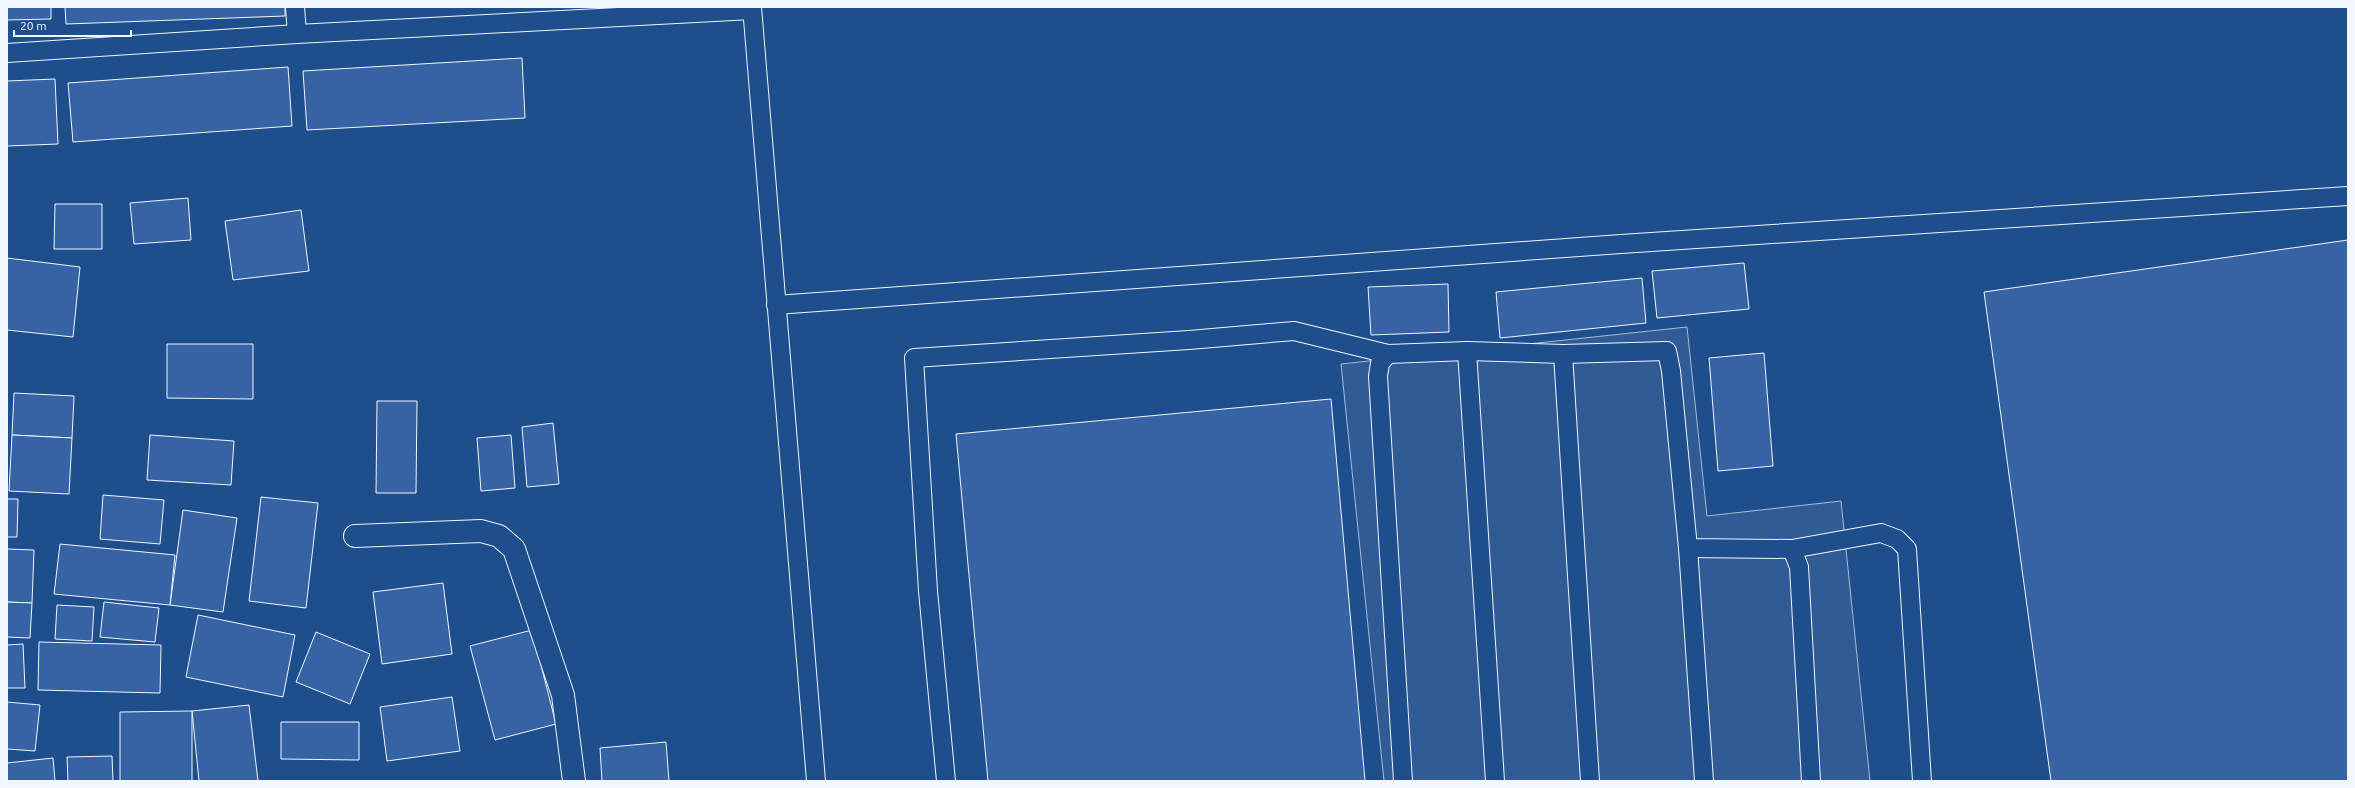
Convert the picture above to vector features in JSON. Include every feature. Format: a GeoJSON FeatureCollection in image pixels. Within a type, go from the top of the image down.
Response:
{"type":"FeatureCollection","features":[{"type":"Feature","properties":{"kind":"street"},"geometry":{"type":"LineString","coordinates":[[355,536],[481,531],[499,536],[514,549],[563,695],[574,781]]}},
{"type":"Feature","properties":{"kind":"lane"},"geometry":{"type":"LineString","coordinates":[[295,7],[297,34]]}},
{"type":"Feature","properties":{"kind":"lane"},"geometry":{"type":"LineString","coordinates":[[7,53],[297,34],[752,8],[816,781]]}},
{"type":"Feature","properties":{"kind":"lane"},"geometry":{"type":"LineString","coordinates":[[776,305],[1605,245],[2348,196]]}},
{"type":"Feature","properties":{"kind":"lane"},"geometry":{"type":"LineString","coordinates":[[946,781],[928,591],[914,358],[1189,340],[1294,330],[1388,354],[1467,351],[1562,354],[1667,351],[1671,371],[1688,548],[1704,781]]}},
{"type":"Feature","properties":{"kind":"lane"},"geometry":{"type":"LineString","coordinates":[[1467,351],[1495,781]]}},
{"type":"Feature","properties":{"kind":"lane"},"geometry":{"type":"LineString","coordinates":[[1388,354],[1380,363],[1378,376],[1403,781]]}},
{"type":"Feature","properties":{"kind":"lane"},"geometry":{"type":"LineString","coordinates":[[1562,354],[1590,781]]}},
{"type":"Feature","properties":{"kind":"lane"},"geometry":{"type":"LineString","coordinates":[[1688,548],[1792,549],[1881,533],[1897,539],[1907,549],[1922,781]]}},
{"type":"Feature","properties":{"kind":"lane"},"geometry":{"type":"LineString","coordinates":[[1792,549],[1799,567],[1811,781]]}},
{"type":"Feature","properties":{"kind":"shaded area"},"geometry":{"type":"Polygon","coordinates":[[[1687,327],[1707,516],[1841,501],[1870,781],[1384,781],[1341,364],[1687,327]]]}},
{"type":"Feature","properties":{"kind":"building"},"geometry":{"type":"Polygon","coordinates":[[[7,7],[51,7],[51,19],[7,20],[7,7]]]}},
{"type":"Feature","properties":{"kind":"building"},"geometry":{"type":"Polygon","coordinates":[[[65,7],[285,7],[285,16],[66,24],[65,7]]]}},
{"type":"Feature","properties":{"kind":"building"},"geometry":{"type":"Polygon","coordinates":[[[522,58],[525,118],[307,130],[303,71],[522,58]]]}},
{"type":"Feature","properties":{"kind":"building"},"geometry":{"type":"Polygon","coordinates":[[[288,67],[292,126],[73,142],[68,83],[288,67]]]}},
{"type":"Feature","properties":{"kind":"building"},"geometry":{"type":"Polygon","coordinates":[[[55,79],[58,144],[7,146],[7,81],[55,79]]]}},
{"type":"Feature","properties":{"kind":"building"},"geometry":{"type":"Polygon","coordinates":[[[188,198],[191,240],[134,244],[130,203],[188,198]]]}},
{"type":"Feature","properties":{"kind":"building"},"geometry":{"type":"Polygon","coordinates":[[[55,204],[102,204],[102,249],[54,249],[55,204]]]}},
{"type":"Feature","properties":{"kind":"building"},"geometry":{"type":"Polygon","coordinates":[[[301,210],[309,271],[233,280],[225,221],[301,210]]]}},
{"type":"Feature","properties":{"kind":"building"},"geometry":{"type":"Polygon","coordinates":[[[2348,240],[2348,781],[2051,781],[1984,292],[2348,240]]]}},
{"type":"Feature","properties":{"kind":"building"},"geometry":{"type":"Polygon","coordinates":[[[7,258],[80,267],[73,337],[7,330],[7,258]]]}},
{"type":"Feature","properties":{"kind":"building"},"geometry":{"type":"Polygon","coordinates":[[[1744,263],[1749,309],[1657,318],[1652,271],[1744,263]]]}},
{"type":"Feature","properties":{"kind":"building"},"geometry":{"type":"Polygon","coordinates":[[[1642,278],[1646,323],[1500,338],[1496,292],[1642,278]]]}},
{"type":"Feature","properties":{"kind":"building"},"geometry":{"type":"Polygon","coordinates":[[[1448,284],[1449,332],[1371,335],[1368,287],[1448,284]]]}},
{"type":"Feature","properties":{"kind":"building"},"geometry":{"type":"Polygon","coordinates":[[[167,344],[253,344],[253,399],[167,398],[167,344]]]}},
{"type":"Feature","properties":{"kind":"building"},"geometry":{"type":"Polygon","coordinates":[[[1764,353],[1773,466],[1718,471],[1709,358],[1764,353]]]}},
{"type":"Feature","properties":{"kind":"building"},"geometry":{"type":"Polygon","coordinates":[[[14,393],[74,396],[72,438],[12,435],[14,393]]]}},
{"type":"Feature","properties":{"kind":"building"},"geometry":{"type":"Polygon","coordinates":[[[1331,399],[1365,781],[988,781],[956,434],[1331,399]]]}},
{"type":"Feature","properties":{"kind":"building"},"geometry":{"type":"Polygon","coordinates":[[[377,401],[417,401],[416,493],[376,493],[377,401]]]}},
{"type":"Feature","properties":{"kind":"building"},"geometry":{"type":"Polygon","coordinates":[[[553,423],[559,484],[527,487],[522,427],[553,423]]]}},
{"type":"Feature","properties":{"kind":"building"},"geometry":{"type":"Polygon","coordinates":[[[12,435],[72,438],[69,494],[9,491],[12,435]]]}},
{"type":"Feature","properties":{"kind":"building"},"geometry":{"type":"Polygon","coordinates":[[[150,435],[234,441],[231,485],[147,480],[150,435]]]}},
{"type":"Feature","properties":{"kind":"building"},"geometry":{"type":"Polygon","coordinates":[[[511,435],[515,488],[481,491],[477,438],[511,435]]]}},
{"type":"Feature","properties":{"kind":"building"},"geometry":{"type":"Polygon","coordinates":[[[103,495],[164,500],[160,544],[100,539],[103,495]]]}},
{"type":"Feature","properties":{"kind":"building"},"geometry":{"type":"Polygon","coordinates":[[[261,497],[318,503],[306,608],[249,601],[261,497]]]}},
{"type":"Feature","properties":{"kind":"building"},"geometry":{"type":"Polygon","coordinates":[[[7,499],[18,499],[17,537],[7,537],[7,499]]]}},
{"type":"Feature","properties":{"kind":"building"},"geometry":{"type":"Polygon","coordinates":[[[183,510],[237,518],[223,612],[170,605],[183,510]]]}},
{"type":"Feature","properties":{"kind":"building"},"geometry":{"type":"Polygon","coordinates":[[[60,544],[175,555],[170,605],[54,594],[60,544]]]}},
{"type":"Feature","properties":{"kind":"building"},"geometry":{"type":"Polygon","coordinates":[[[7,549],[34,550],[32,603],[7,602],[7,549]]]}},
{"type":"Feature","properties":{"kind":"building"},"geometry":{"type":"Polygon","coordinates":[[[443,583],[452,654],[382,664],[373,592],[443,583]]]}},
{"type":"Feature","properties":{"kind":"building"},"geometry":{"type":"Polygon","coordinates":[[[7,602],[32,603],[30,638],[7,637],[7,602]]]}},
{"type":"Feature","properties":{"kind":"building"},"geometry":{"type":"Polygon","coordinates":[[[104,602],[159,608],[155,642],[100,637],[104,602]]]}},
{"type":"Feature","properties":{"kind":"building"},"geometry":{"type":"Polygon","coordinates":[[[57,605],[94,607],[92,641],[55,639],[57,605]]]}},
{"type":"Feature","properties":{"kind":"building"},"geometry":{"type":"Polygon","coordinates":[[[198,615],[295,635],[283,697],[186,677],[198,615]]]}},
{"type":"Feature","properties":{"kind":"building"},"geometry":{"type":"Polygon","coordinates":[[[532,630],[556,724],[495,740],[470,646],[532,630]]]}},
{"type":"Feature","properties":{"kind":"building"},"geometry":{"type":"Polygon","coordinates":[[[316,632],[370,654],[350,704],[296,682],[316,632]]]}},
{"type":"Feature","properties":{"kind":"building"},"geometry":{"type":"Polygon","coordinates":[[[39,642],[161,645],[160,693],[38,690],[39,642]]]}},
{"type":"Feature","properties":{"kind":"building"},"geometry":{"type":"Polygon","coordinates":[[[23,644],[25,688],[7,688],[7,645],[23,644]]]}},
{"type":"Feature","properties":{"kind":"building"},"geometry":{"type":"Polygon","coordinates":[[[452,697],[460,751],[387,761],[380,707],[452,697]]]}},
{"type":"Feature","properties":{"kind":"building"},"geometry":{"type":"Polygon","coordinates":[[[7,702],[40,705],[35,751],[7,749],[7,702]]]}},
{"type":"Feature","properties":{"kind":"building"},"geometry":{"type":"Polygon","coordinates":[[[249,705],[258,781],[199,781],[192,711],[249,705]]]}},
{"type":"Feature","properties":{"kind":"building"},"geometry":{"type":"Polygon","coordinates":[[[192,711],[192,781],[120,781],[120,712],[192,711]]]}},
{"type":"Feature","properties":{"kind":"building"},"geometry":{"type":"Polygon","coordinates":[[[281,722],[359,722],[359,760],[281,759],[281,722]]]}},
{"type":"Feature","properties":{"kind":"building"},"geometry":{"type":"Polygon","coordinates":[[[666,742],[669,781],[602,781],[600,748],[666,742]]]}},
{"type":"Feature","properties":{"kind":"building"},"geometry":{"type":"Polygon","coordinates":[[[112,756],[113,781],[68,781],[67,757],[112,756]]]}},
{"type":"Feature","properties":{"kind":"building"},"geometry":{"type":"Polygon","coordinates":[[[53,758],[55,781],[7,781],[7,763],[53,758]]]}}]}
